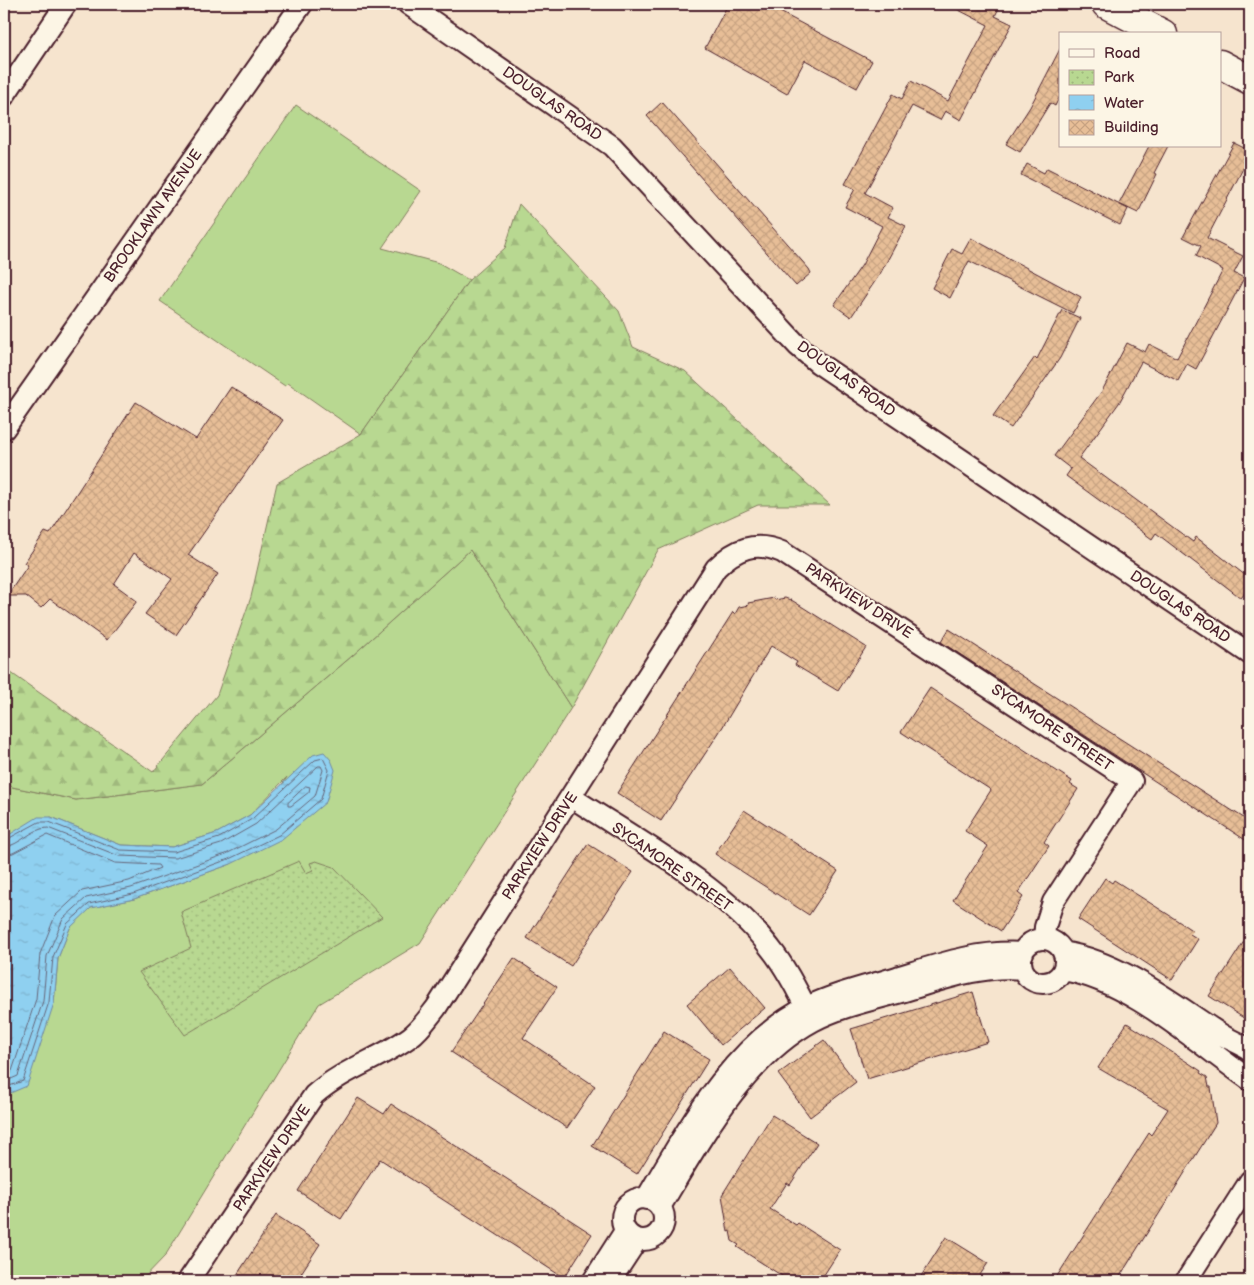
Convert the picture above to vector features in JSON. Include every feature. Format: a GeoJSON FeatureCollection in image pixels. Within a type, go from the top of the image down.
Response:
{"type":"FeatureCollection","features":[{"type":"Feature","properties":{"kind":"main road"},"geometry":{"type":"LineString","coordinates":[[1114,6],[1159,32]]}},
{"type":"Feature","properties":{"kind":"main road"},"geometry":{"type":"LineString","coordinates":[[1222,65],[1250,80]]}},
{"type":"Feature","properties":{"kind":"street"},"geometry":{"type":"LineString","coordinates":[[4,96],[66,4]]}},
{"type":"Feature","properties":{"kind":"street","name":"BROOKLAWN AVENUE"},"geometry":{"type":"LineString","coordinates":[[4,429],[302,4]]}},
{"type":"Feature","properties":{"kind":"street","name":"DOUGLAS ROAD"},"geometry":{"type":"LineString","coordinates":[[408,4],[612,146],[798,346],[818,363],[1250,654]]}},
{"type":"Feature","properties":{"kind":"street","name":"PARKVIEW DRIVE"},"geometry":{"type":"LineString","coordinates":[[188,1281],[314,1095],[331,1080],[350,1068],[384,1054],[412,1036],[436,1008],[716,568],[729,555],[749,547],[766,546],[782,552],[922,642]]}},
{"type":"Feature","properties":{"kind":"street","name":"SYCAMORE STREET"},"geometry":{"type":"LineString","coordinates":[[922,642],[1132,781],[1053,902],[1045,927],[1044,939]]}},
{"type":"Feature","properties":{"kind":"street","name":"SYCAMORE STREET"},"geometry":{"type":"LineString","coordinates":[[571,797],[674,864],[734,910],[772,949],[809,1015]]}},
{"type":"Feature","properties":{"kind":"street"},"geometry":{"type":"LineString","coordinates":[[1250,1050],[1227,1038],[1135,979],[1112,967],[1077,954],[1063,961],[1055,978],[1044,982],[1031,979],[1023,961],[1031,942],[1044,939],[1056,944],[1063,961],[1126,994],[1186,1032],[1250,1080]]}},
{"type":"Feature","properties":{"kind":"street"},"geometry":{"type":"LineString","coordinates":[[653,1203],[718,1085],[741,1056],[762,1035],[809,1015],[825,999],[948,961],[977,954],[1023,961]]}},
{"type":"Feature","properties":{"kind":"street"},"geometry":{"type":"LineString","coordinates":[[1216,1056],[1227,1038]]}},
{"type":"Feature","properties":{"kind":"street"},"geometry":{"type":"LineString","coordinates":[[1186,1281],[1250,1181]]}},
{"type":"Feature","properties":{"kind":"street"},"geometry":{"type":"LineString","coordinates":[[639,1198],[653,1203],[664,1219],[660,1231],[650,1239],[631,1235],[622,1218],[627,1205],[639,1198]]}},
{"type":"Feature","properties":{"kind":"street"},"geometry":{"type":"LineString","coordinates":[[593,1281],[631,1235]]}},
{"type":"Feature","properties":{"kind":"street"},"geometry":{"type":"LineString","coordinates":[[610,1281],[631,1235]]}},
{"type":"Feature","properties":{"kind":"green space"},"geometry":{"type":"Polygon","coordinates":[[[296,105],[421,191],[382,248],[439,263],[469,280],[361,434],[288,383],[285,386],[160,301],[296,105]]]}},
{"type":"Feature","properties":{"kind":"green space"},"geometry":{"type":"Polygon","coordinates":[[[519,204],[619,311],[633,347],[685,371],[830,505],[758,505],[658,550],[571,708],[470,550],[352,656],[202,784],[76,800],[12,787],[4,773],[4,668],[153,772],[217,695],[251,597],[277,483],[361,434],[469,280],[505,248],[519,204]]]}},
{"type":"Feature","properties":{"kind":"green space"},"geometry":{"type":"Polygon","coordinates":[[[470,550],[571,708],[420,943],[319,1004],[165,1256],[141,1281],[4,1281],[4,1093],[8,1094],[54,1003],[58,958],[70,928],[90,908],[134,899],[231,864],[287,777],[250,815],[217,833],[172,847],[121,845],[51,817],[4,838],[4,773],[12,787],[76,800],[202,784],[352,656],[470,550]]]}},
{"type":"Feature","properties":{"kind":"green space"},"geometry":{"type":"Polygon","coordinates":[[[299,861],[306,873],[313,870],[310,863],[316,861],[334,867],[382,917],[185,1035],[139,972],[191,948],[181,912],[299,861]]]}},
{"type":"Feature","properties":{"kind":"water"},"geometry":{"type":"Polygon","coordinates":[[[324,752],[331,760],[335,770],[326,802],[282,839],[231,864],[134,899],[91,908],[70,928],[58,958],[54,1003],[27,1086],[8,1094],[4,1093],[4,838],[38,817],[51,817],[121,845],[172,847],[217,833],[250,815],[313,755],[324,752]]]}},
{"type":"Feature","properties":{"kind":"building"},"geometry":{"type":"Polygon","coordinates":[[[728,4],[765,4],[872,61],[857,88],[805,60],[787,94],[705,48],[728,4]]]}},
{"type":"Feature","properties":{"kind":"building"},"geometry":{"type":"Polygon","coordinates":[[[947,4],[1001,4],[995,16],[1012,24],[961,120],[945,111],[940,120],[912,106],[865,193],[893,208],[888,217],[906,226],[880,274],[851,317],[834,305],[862,265],[882,226],[845,207],[855,189],[845,184],[893,94],[902,99],[911,81],[948,101],[988,25],[947,4]]]}},
{"type":"Feature","properties":{"kind":"building"},"geometry":{"type":"Polygon","coordinates":[[[1059,51],[1059,98],[1055,106],[1050,103],[1020,152],[1006,144],[1030,107],[1059,51]]]}},
{"type":"Feature","properties":{"kind":"building"},"geometry":{"type":"Polygon","coordinates":[[[662,102],[809,269],[811,273],[796,286],[647,116],[662,102]]]}},
{"type":"Feature","properties":{"kind":"building"},"geometry":{"type":"Polygon","coordinates":[[[1234,143],[1250,151],[1250,155],[1207,238],[1243,256],[1234,273],[1244,278],[1196,369],[1187,364],[1178,381],[1141,362],[1119,403],[1079,458],[1193,542],[1196,537],[1250,579],[1250,587],[1241,598],[1156,533],[1152,539],[1066,476],[1071,469],[1054,456],[1102,391],[1127,343],[1145,352],[1149,344],[1177,358],[1223,270],[1196,256],[1201,246],[1183,237],[1234,143]]]}},
{"type":"Feature","properties":{"kind":"building"},"geometry":{"type":"Polygon","coordinates":[[[1148,148],[1167,148],[1154,173],[1157,174],[1138,213],[1119,204],[1148,148]]]}},
{"type":"Feature","properties":{"kind":"building"},"geometry":{"type":"Polygon","coordinates":[[[1027,164],[1044,173],[1047,168],[1128,209],[1120,225],[1021,175],[1027,164]]]}},
{"type":"Feature","properties":{"kind":"building"},"geometry":{"type":"Polygon","coordinates":[[[971,238],[1081,297],[1073,313],[969,261],[950,298],[932,288],[952,249],[962,254],[971,238]]]}},
{"type":"Feature","properties":{"kind":"building"},"geometry":{"type":"Polygon","coordinates":[[[1062,310],[1080,318],[1060,358],[1011,428],[993,416],[1035,357],[1037,359],[1062,310]]]}},
{"type":"Feature","properties":{"kind":"building"},"geometry":{"type":"Polygon","coordinates":[[[231,387],[283,420],[188,555],[218,574],[176,635],[145,614],[172,579],[134,553],[114,584],[137,601],[107,640],[50,599],[41,608],[26,596],[7,596],[28,565],[24,563],[45,532],[50,534],[136,402],[196,439],[231,387]]]}},
{"type":"Feature","properties":{"kind":"building"},"geometry":{"type":"Polygon","coordinates":[[[774,598],[775,600],[785,598],[793,601],[866,647],[838,691],[795,665],[797,662],[771,646],[722,728],[661,821],[617,793],[733,612],[735,614],[739,607],[749,605],[748,603],[774,598]]]}},
{"type":"Feature","properties":{"kind":"building"},"geometry":{"type":"Polygon","coordinates":[[[949,629],[1250,822],[1250,843],[941,642],[949,629]]]}},
{"type":"Feature","properties":{"kind":"building"},"geometry":{"type":"Polygon","coordinates":[[[930,688],[1072,781],[1070,784],[1078,789],[1044,842],[1049,846],[1018,893],[1023,897],[1001,931],[953,900],[988,846],[965,831],[991,790],[901,732],[930,688]]]}},
{"type":"Feature","properties":{"kind":"building"},"geometry":{"type":"Polygon","coordinates":[[[744,810],[838,871],[809,915],[715,854],[744,810]]]}},
{"type":"Feature","properties":{"kind":"building"},"geometry":{"type":"Polygon","coordinates":[[[588,844],[633,872],[571,966],[527,938],[588,844]]]}},
{"type":"Feature","properties":{"kind":"building"},"geometry":{"type":"Polygon","coordinates":[[[1105,878],[1112,883],[1114,880],[1193,931],[1190,934],[1198,939],[1172,980],[1078,919],[1105,878]]]}},
{"type":"Feature","properties":{"kind":"building"},"geometry":{"type":"Polygon","coordinates":[[[1250,932],[1250,1022],[1209,996],[1250,932]]]}},
{"type":"Feature","properties":{"kind":"building"},"geometry":{"type":"Polygon","coordinates":[[[514,958],[557,987],[523,1038],[595,1086],[567,1128],[451,1052],[514,958]]]}},
{"type":"Feature","properties":{"kind":"building"},"geometry":{"type":"Polygon","coordinates":[[[730,967],[765,1008],[721,1045],[687,1004],[730,967]]]}},
{"type":"Feature","properties":{"kind":"building"},"geometry":{"type":"Polygon","coordinates":[[[973,992],[988,1042],[867,1079],[851,1029],[973,992]]]}},
{"type":"Feature","properties":{"kind":"building"},"geometry":{"type":"Polygon","coordinates":[[[1127,1023],[1201,1071],[1200,1073],[1207,1077],[1209,1087],[1211,1087],[1216,1123],[1117,1281],[1054,1281],[1149,1133],[1151,1135],[1168,1109],[1098,1068],[1127,1023]]]}},
{"type":"Feature","properties":{"kind":"building"},"geometry":{"type":"Polygon","coordinates":[[[664,1031],[709,1059],[637,1174],[592,1146],[664,1031]]]}},
{"type":"Feature","properties":{"kind":"building"},"geometry":{"type":"Polygon","coordinates":[[[824,1040],[856,1082],[810,1117],[778,1074],[824,1040]]]}},
{"type":"Feature","properties":{"kind":"building"},"geometry":{"type":"Polygon","coordinates":[[[358,1098],[384,1114],[391,1104],[592,1234],[564,1278],[380,1159],[341,1219],[298,1191],[358,1098]]]}},
{"type":"Feature","properties":{"kind":"building"},"geometry":{"type":"Polygon","coordinates":[[[772,1115],[817,1143],[790,1185],[787,1183],[770,1209],[796,1225],[798,1223],[840,1250],[820,1281],[790,1281],[737,1247],[739,1245],[732,1241],[730,1231],[728,1232],[722,1195],[772,1115]]]}},
{"type":"Feature","properties":{"kind":"building"},"geometry":{"type":"Polygon","coordinates":[[[276,1215],[320,1244],[296,1281],[233,1281],[276,1215]]]}},
{"type":"Feature","properties":{"kind":"building"},"geometry":{"type":"Polygon","coordinates":[[[946,1237],[988,1263],[976,1281],[918,1281],[946,1237]]]}}]}
